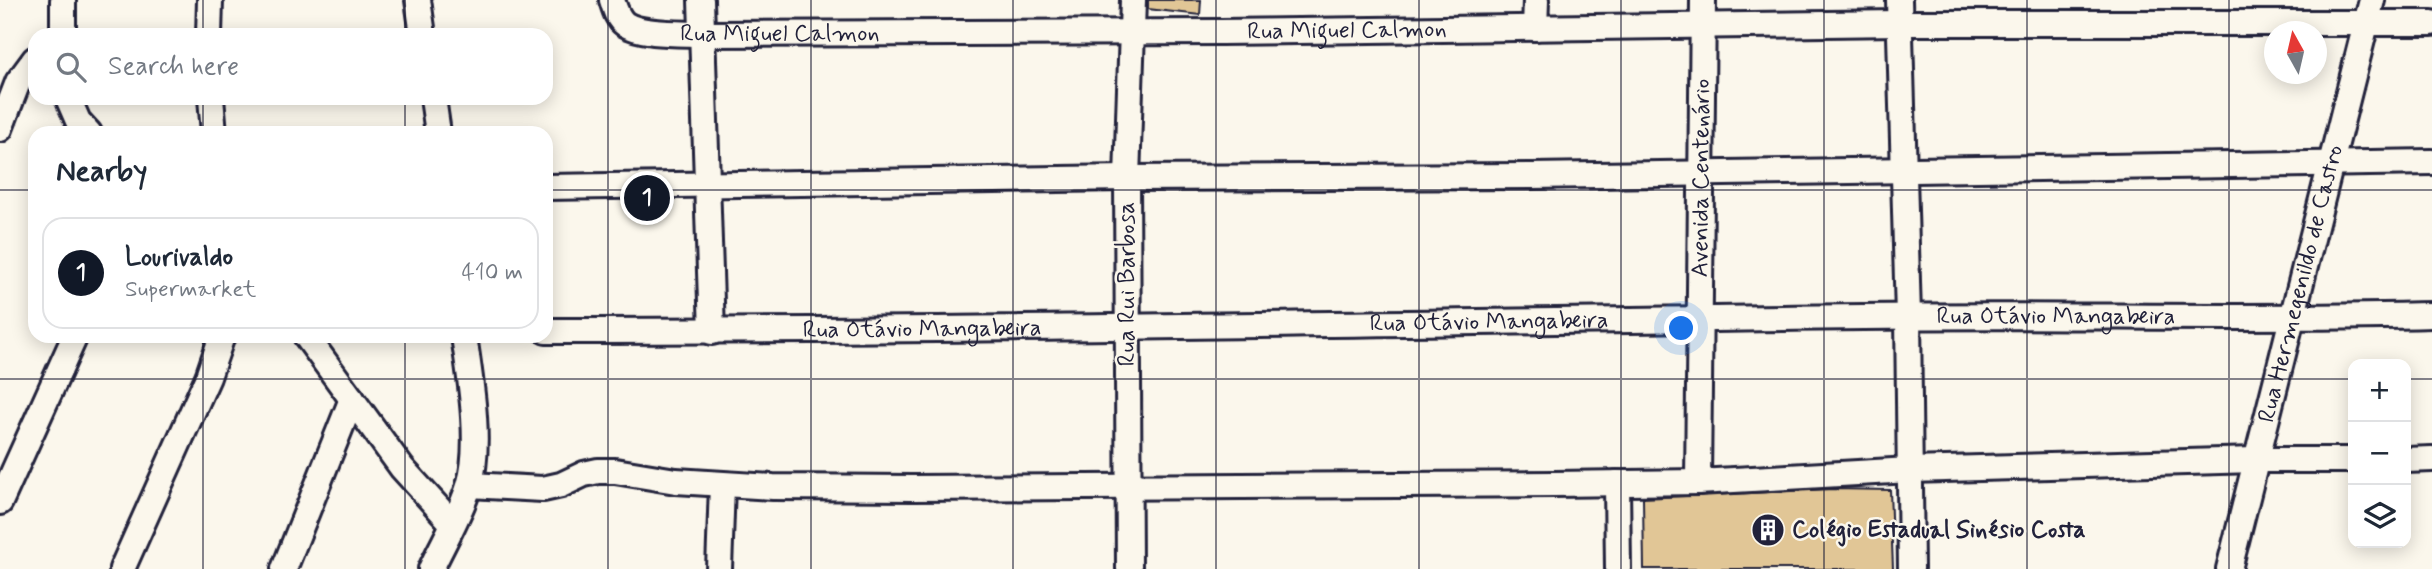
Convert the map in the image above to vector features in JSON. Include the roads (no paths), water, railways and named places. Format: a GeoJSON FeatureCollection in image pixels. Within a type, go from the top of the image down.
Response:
{"type":"FeatureCollection","features":[{"type":"Feature","properties":{"kind":"street"},"geometry":{"type":"LineString","coordinates":[[63,0],[63,28]]}},
{"type":"Feature","properties":{"kind":"street"},"geometry":{"type":"LineString","coordinates":[[209,0],[209,28]]}},
{"type":"Feature","properties":{"kind":"street"},"geometry":{"type":"LineString","coordinates":[[418,0],[422,28]]}},
{"type":"Feature","properties":{"kind":"street","name":"Rua Miguel Calmon"},"geometry":{"type":"LineString","coordinates":[[612,0],[624,23],[637,29],[702,34],[1703,25],[1899,12],[2370,12],[2432,23]]}},
{"type":"Feature","properties":{"kind":"street"},"geometry":{"type":"LineString","coordinates":[[701,0],[712,332]]}},
{"type":"Feature","properties":{"kind":"street","name":"Rua Rui Barbosa"},"geometry":{"type":"LineString","coordinates":[[1129,569],[1127,178],[1133,0]]}},
{"type":"Feature","properties":{"kind":"street"},"geometry":{"type":"LineString","coordinates":[[1535,28],[1536,0]]}},
{"type":"Feature","properties":{"kind":"street","name":"Avenida Centenário"},"geometry":{"type":"LineString","coordinates":[[1698,482],[1703,0]]}},
{"type":"Feature","properties":{"kind":"street"},"geometry":{"type":"LineString","coordinates":[[1899,12],[1908,316],[1911,569]]}},
{"type":"Feature","properties":{"kind":"street","name":"Rua Hermegenildo de Castro"},"geometry":{"type":"LineString","coordinates":[[2228,569],[2370,12]]}},
{"type":"Feature","properties":{"kind":"street"},"geometry":{"type":"LineString","coordinates":[[0,129],[18,82],[28,68]]}},
{"type":"Feature","properties":{"kind":"street"},"geometry":{"type":"LineString","coordinates":[[71,105],[83,126]]}},
{"type":"Feature","properties":{"kind":"street"},"geometry":{"type":"LineString","coordinates":[[212,105],[213,126]]}},
{"type":"Feature","properties":{"kind":"street"},"geometry":{"type":"LineString","coordinates":[[434,105],[437,126]]}},
{"type":"Feature","properties":{"kind":"street"},"geometry":{"type":"LineString","coordinates":[[553,187],[2432,162]]}},
{"type":"Feature","properties":{"kind":"street","name":"Rua Otávio Mangabeira"},"geometry":{"type":"LineString","coordinates":[[553,331],[712,332],[1908,316],[2292,319],[2432,315]]}},
{"type":"Feature","properties":{"kind":"street"},"geometry":{"type":"LineString","coordinates":[[0,502],[72,343]]}},
{"type":"Feature","properties":{"kind":"street"},"geometry":{"type":"LineString","coordinates":[[122,569],[208,377],[220,343]]}},
{"type":"Feature","properties":{"kind":"street"},"geometry":{"type":"LineString","coordinates":[[311,343],[402,468],[452,523]]}},
{"type":"Feature","properties":{"kind":"street"},"geometry":{"type":"LineString","coordinates":[[431,569],[470,485],[474,437],[465,343]]}},
{"type":"Feature","properties":{"kind":"street"},"geometry":{"type":"LineString","coordinates":[[284,569],[352,400]]}},
{"type":"Feature","properties":{"kind":"street"},"geometry":{"type":"LineString","coordinates":[[2411,460],[2432,459]]}},
{"type":"Feature","properties":{"kind":"street"},"geometry":{"type":"LineString","coordinates":[[470,485],[543,489],[598,471],[722,485],[913,488],[1698,482],[1910,470],[2255,460],[2348,460]]}},
{"type":"Feature","properties":{"kind":"street"},"geometry":{"type":"LineString","coordinates":[[1617,483],[1618,569]]}},
{"type":"Feature","properties":{"kind":"street"},"geometry":{"type":"LineString","coordinates":[[719,569],[722,485]]}},
{"type":"Feature","properties":{"kind":"place","name":"Lourivaldo"},"geometry":{"type":"Point","coordinates":[647,198]}},
{"type":"Feature","properties":{"kind":"place","name":"Colégio Estadual Sinésio Costa"},"geometry":{"type":"Point","coordinates":[1768,530]}}]}
